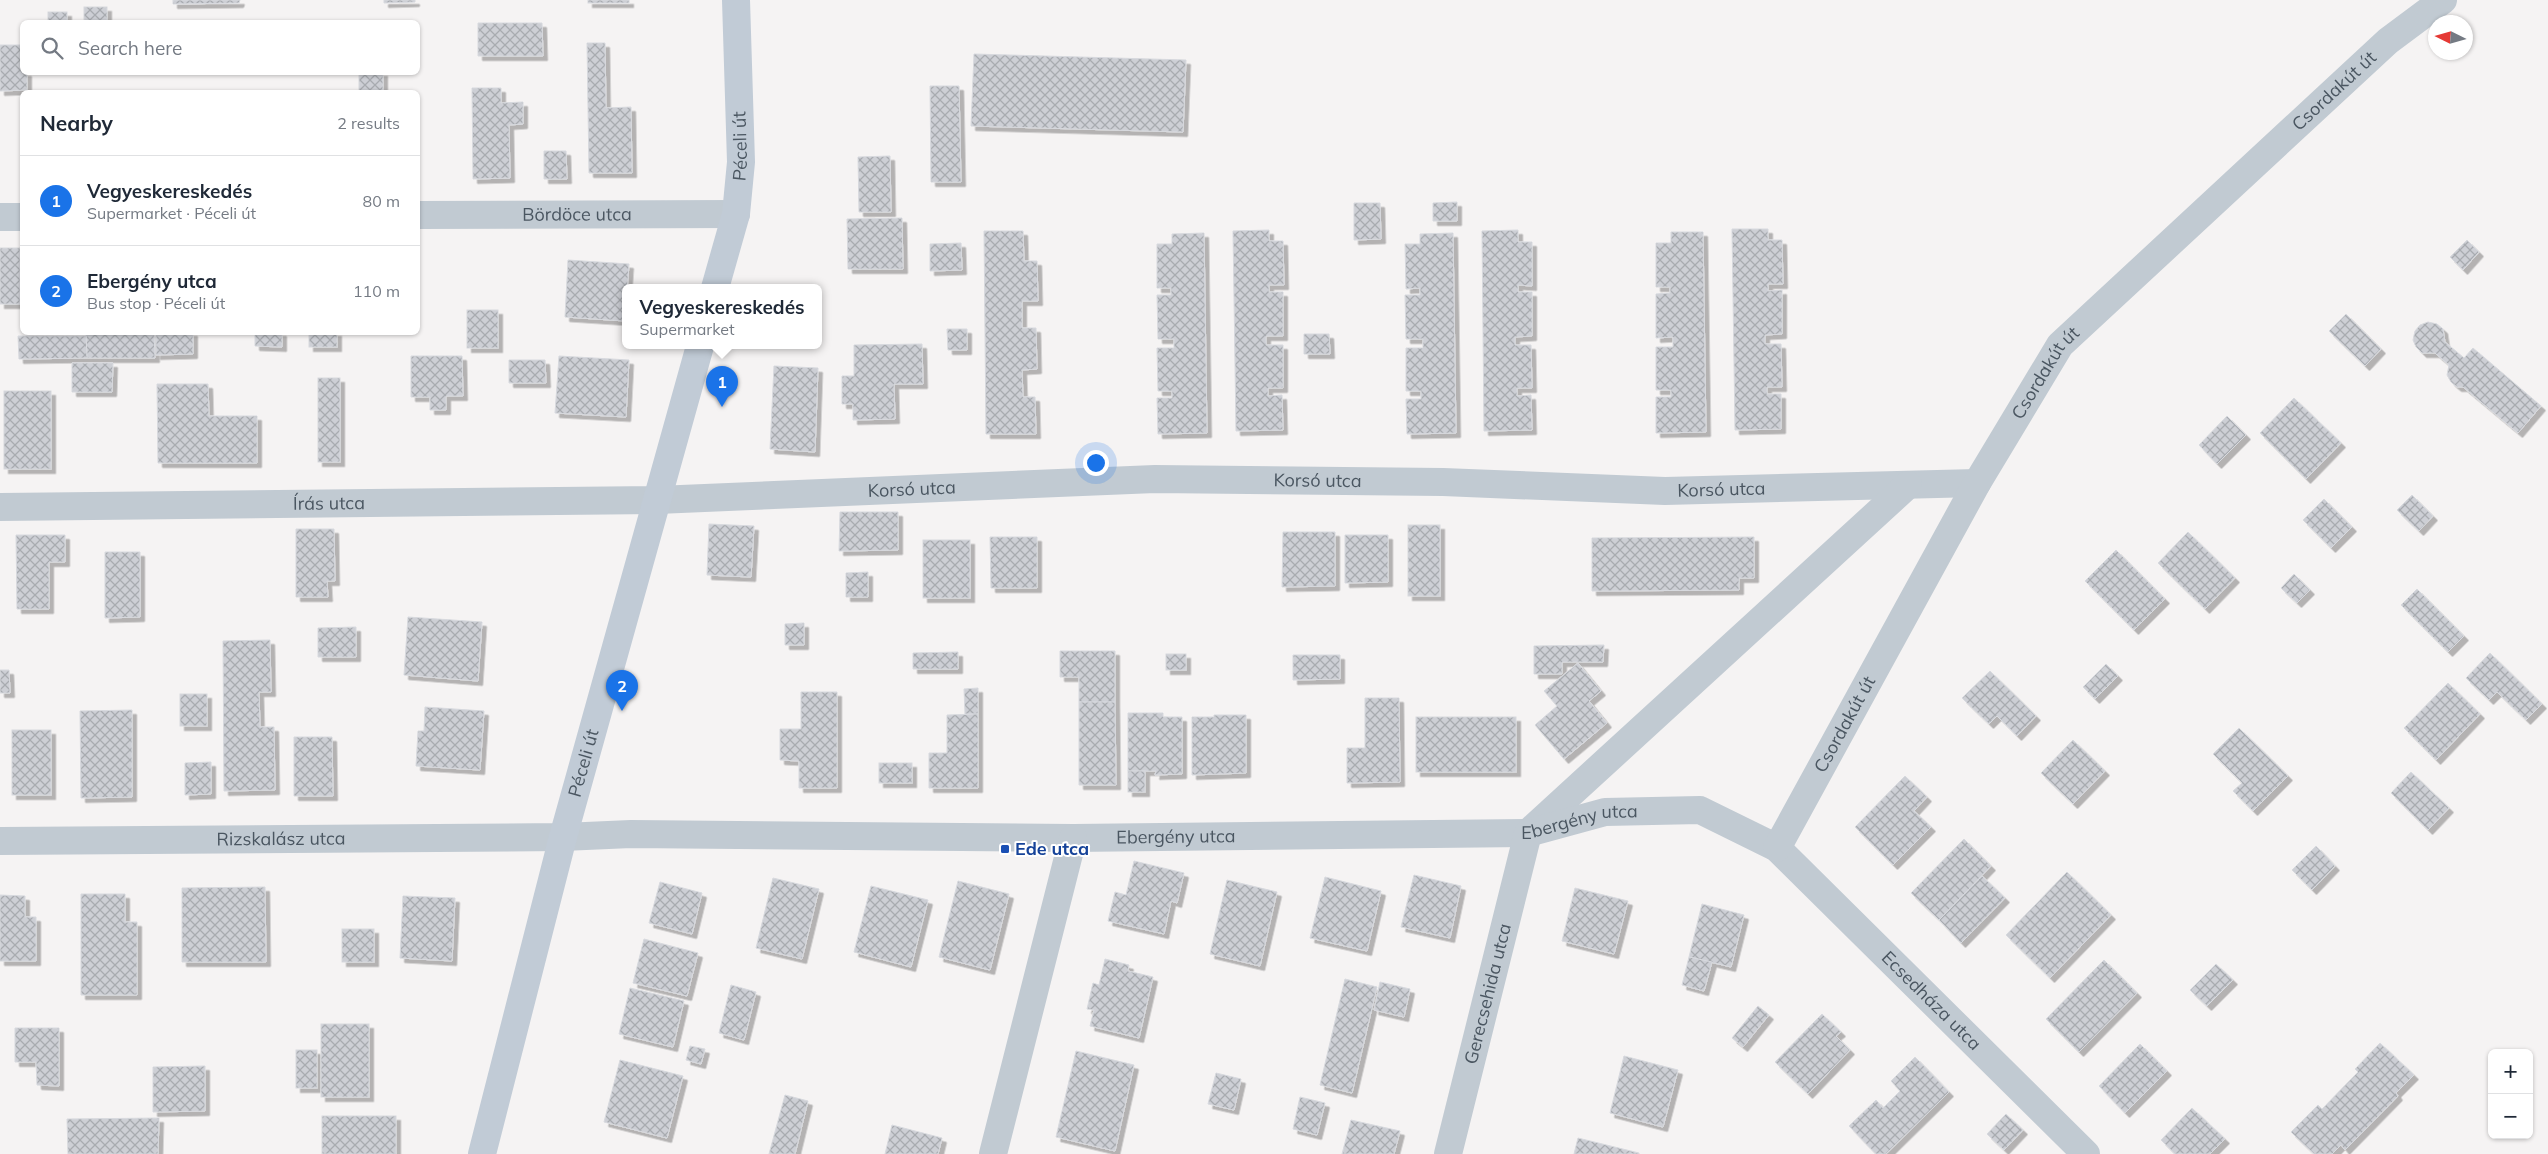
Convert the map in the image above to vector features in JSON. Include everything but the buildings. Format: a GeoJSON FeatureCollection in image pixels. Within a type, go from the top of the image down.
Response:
{"type":"FeatureCollection","features":[{"type":"Feature","properties":{"kind":"main road","name":"Péceli út"},"geometry":{"type":"LineString","coordinates":[[717,284],[736,214],[740,162],[736,0]]}},
{"type":"Feature","properties":{"kind":"main road","name":"Péceli út"},"geometry":{"type":"LineString","coordinates":[[482,1154],[563,836],[699,349]]}},
{"type":"Feature","properties":{"kind":"street","name":"Csordakút út"},"geometry":{"type":"LineString","coordinates":[[1777,848],[1977,483],[2060,345],[2388,41],[2443,0]]}},
{"type":"Feature","properties":{"kind":"street","name":"Bördöce utca"},"geometry":{"type":"LineString","coordinates":[[420,215],[736,214]]}},
{"type":"Feature","properties":{"kind":"street"},"geometry":{"type":"LineString","coordinates":[[0,217],[20,217]]}},
{"type":"Feature","properties":{"kind":"street","name":"Korsó utca"},"geometry":{"type":"LineString","coordinates":[[657,500],[1155,479],[1443,482],[1665,491],[1977,483]]}},
{"type":"Feature","properties":{"kind":"street"},"geometry":{"type":"LineString","coordinates":[[1528,833],[1908,485]]}},
{"type":"Feature","properties":{"kind":"street","name":"Írás utca"},"geometry":{"type":"LineString","coordinates":[[0,507],[657,500]]}},
{"type":"Feature","properties":{"kind":"street","name":"Ebergény utca"},"geometry":{"type":"LineString","coordinates":[[563,836],[631,834],[1073,838],[1528,833],[1605,812],[1700,810],[1777,848]]}},
{"type":"Feature","properties":{"kind":"street","name":"Gerecsehida utca"},"geometry":{"type":"LineString","coordinates":[[1448,1154],[1528,833]]}},
{"type":"Feature","properties":{"kind":"street","name":"Rizskalász utca"},"geometry":{"type":"LineString","coordinates":[[0,840],[563,836]]}},
{"type":"Feature","properties":{"kind":"street"},"geometry":{"type":"LineString","coordinates":[[994,1154],[1073,838]]}},
{"type":"Feature","properties":{"kind":"street","name":"Ecsedháza utca"},"geometry":{"type":"LineString","coordinates":[[1777,848],[2086,1154]]}},
{"type":"Feature","properties":{"kind":"place","name":"Vegyeskereskedés"},"geometry":{"type":"Point","coordinates":[722,407]}},
{"type":"Feature","properties":{"kind":"place","name":"Ebergény utca"},"geometry":{"type":"Point","coordinates":[622,711]}},
{"type":"Feature","properties":{"kind":"place","name":"Ede utca"},"geometry":{"type":"Point","coordinates":[1005,849]}}]}
